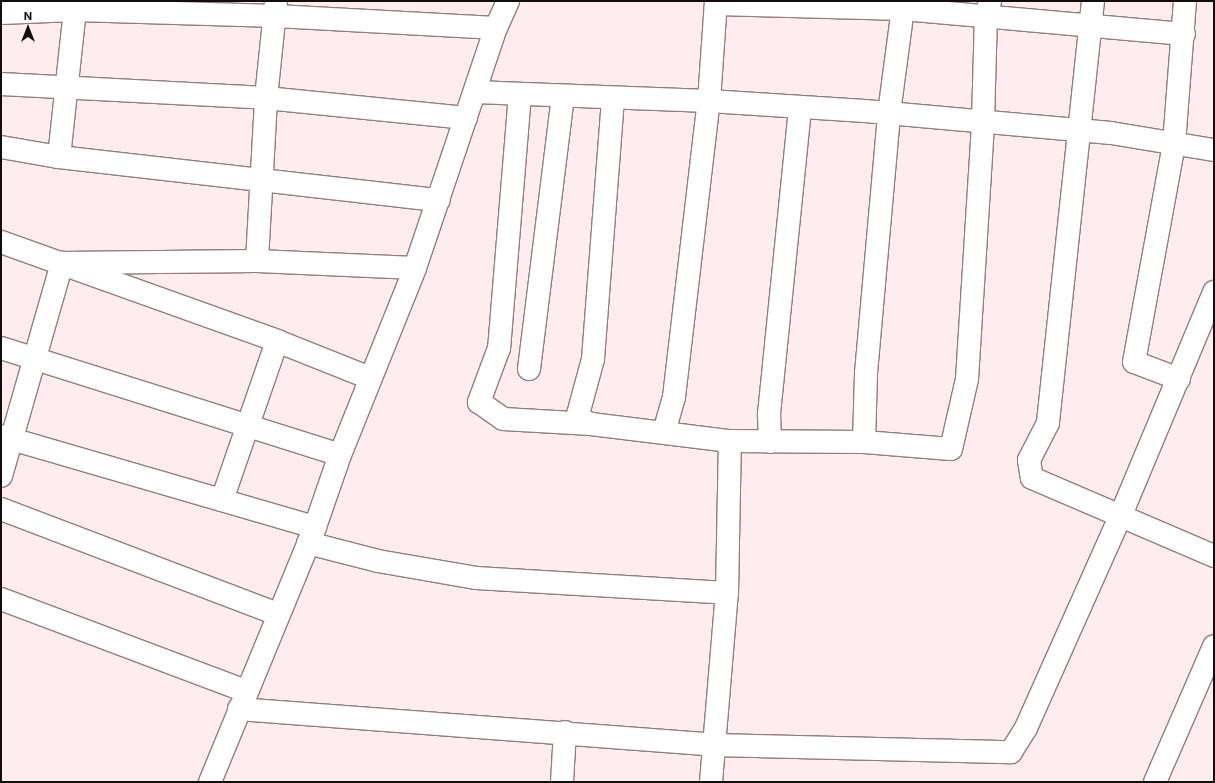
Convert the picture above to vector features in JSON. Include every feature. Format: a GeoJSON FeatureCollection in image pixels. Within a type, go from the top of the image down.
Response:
{"type":"FeatureCollection","features":[{"type":"Feature","properties":{"kind":"street"},"geometry":{"type":"LineString","coordinates":[[210,782],[242,700],[312,535],[340,455],[415,268],[496,28],[508,1]]}},
{"type":"Feature","properties":{"kind":"street"},"geometry":{"type":"LineString","coordinates":[[1093,1],[1048,423],[1029,460],[1032,478],[1214,556]]}},
{"type":"Feature","properties":{"kind":"street"},"geometry":{"type":"LineString","coordinates":[[1179,379],[1134,362],[1174,144],[1178,71],[1184,34],[1185,1]]}},
{"type":"Feature","properties":{"kind":"street"},"geometry":{"type":"LineString","coordinates":[[664,432],[674,397],[709,101],[716,3],[904,5],[988,9],[1090,26],[1184,34]]}},
{"type":"Feature","properties":{"kind":"street"},"geometry":{"type":"LineString","coordinates":[[864,442],[866,373],[889,113],[904,5]]}},
{"type":"Feature","properties":{"kind":"street"},"geometry":{"type":"LineString","coordinates":[[1,12],[74,10],[276,9],[496,28]]}},
{"type":"Feature","properties":{"kind":"street"},"geometry":{"type":"LineString","coordinates":[[257,261],[266,98],[276,9]]}},
{"type":"Feature","properties":{"kind":"street"},"geometry":{"type":"LineString","coordinates":[[520,94],[499,348],[479,402],[503,419],[592,424],[730,441],[864,442],[951,449],[967,379],[983,122],[988,9]]}},
{"type":"Feature","properties":{"kind":"street"},"geometry":{"type":"LineString","coordinates":[[59,157],[74,10]]}},
{"type":"Feature","properties":{"kind":"street"},"geometry":{"type":"LineString","coordinates":[[1,84],[266,98],[466,118]]}},
{"type":"Feature","properties":{"kind":"street"},"geometry":{"type":"LineString","coordinates":[[475,92],[709,101],[889,113],[1080,130],[1214,150]]}},
{"type":"Feature","properties":{"kind":"street"},"geometry":{"type":"LineString","coordinates":[[529,369],[563,96]]}},
{"type":"Feature","properties":{"kind":"street"},"geometry":{"type":"LineString","coordinates":[[592,424],[577,418],[593,359],[613,98]]}},
{"type":"Feature","properties":{"kind":"street"},"geometry":{"type":"LineString","coordinates":[[770,442],[768,414],[800,108]]}},
{"type":"Feature","properties":{"kind":"street"},"geometry":{"type":"LineString","coordinates":[[1,147],[59,157],[439,200]]}},
{"type":"Feature","properties":{"kind":"street"},"geometry":{"type":"LineString","coordinates":[[1,242],[277,341],[370,378]]}},
{"type":"Feature","properties":{"kind":"street"},"geometry":{"type":"LineString","coordinates":[[62,263],[257,261],[415,268]]}},
{"type":"Feature","properties":{"kind":"street"},"geometry":{"type":"LineString","coordinates":[[1,476],[6,437],[35,358],[62,263]]}},
{"type":"Feature","properties":{"kind":"street"},"geometry":{"type":"LineString","coordinates":[[1,599],[242,700],[565,732],[714,745],[1011,752],[1026,728],[1120,517],[1179,379],[1214,292]]}},
{"type":"Feature","properties":{"kind":"street"},"geometry":{"type":"LineString","coordinates":[[222,500],[277,341]]}},
{"type":"Feature","properties":{"kind":"street"},"geometry":{"type":"LineString","coordinates":[[1,348],[340,455]]}},
{"type":"Feature","properties":{"kind":"street"},"geometry":{"type":"LineString","coordinates":[[6,437],[222,500],[378,560],[476,578],[727,593]]}},
{"type":"Feature","properties":{"kind":"street"},"geometry":{"type":"LineString","coordinates":[[711,782],[727,593],[730,441]]}},
{"type":"Feature","properties":{"kind":"street"},"geometry":{"type":"LineString","coordinates":[[1,509],[278,614]]}},
{"type":"Feature","properties":{"kind":"street"},"geometry":{"type":"LineString","coordinates":[[1155,782],[1214,646]]}},
{"type":"Feature","properties":{"kind":"street"},"geometry":{"type":"LineString","coordinates":[[562,782],[565,732]]}}]}
